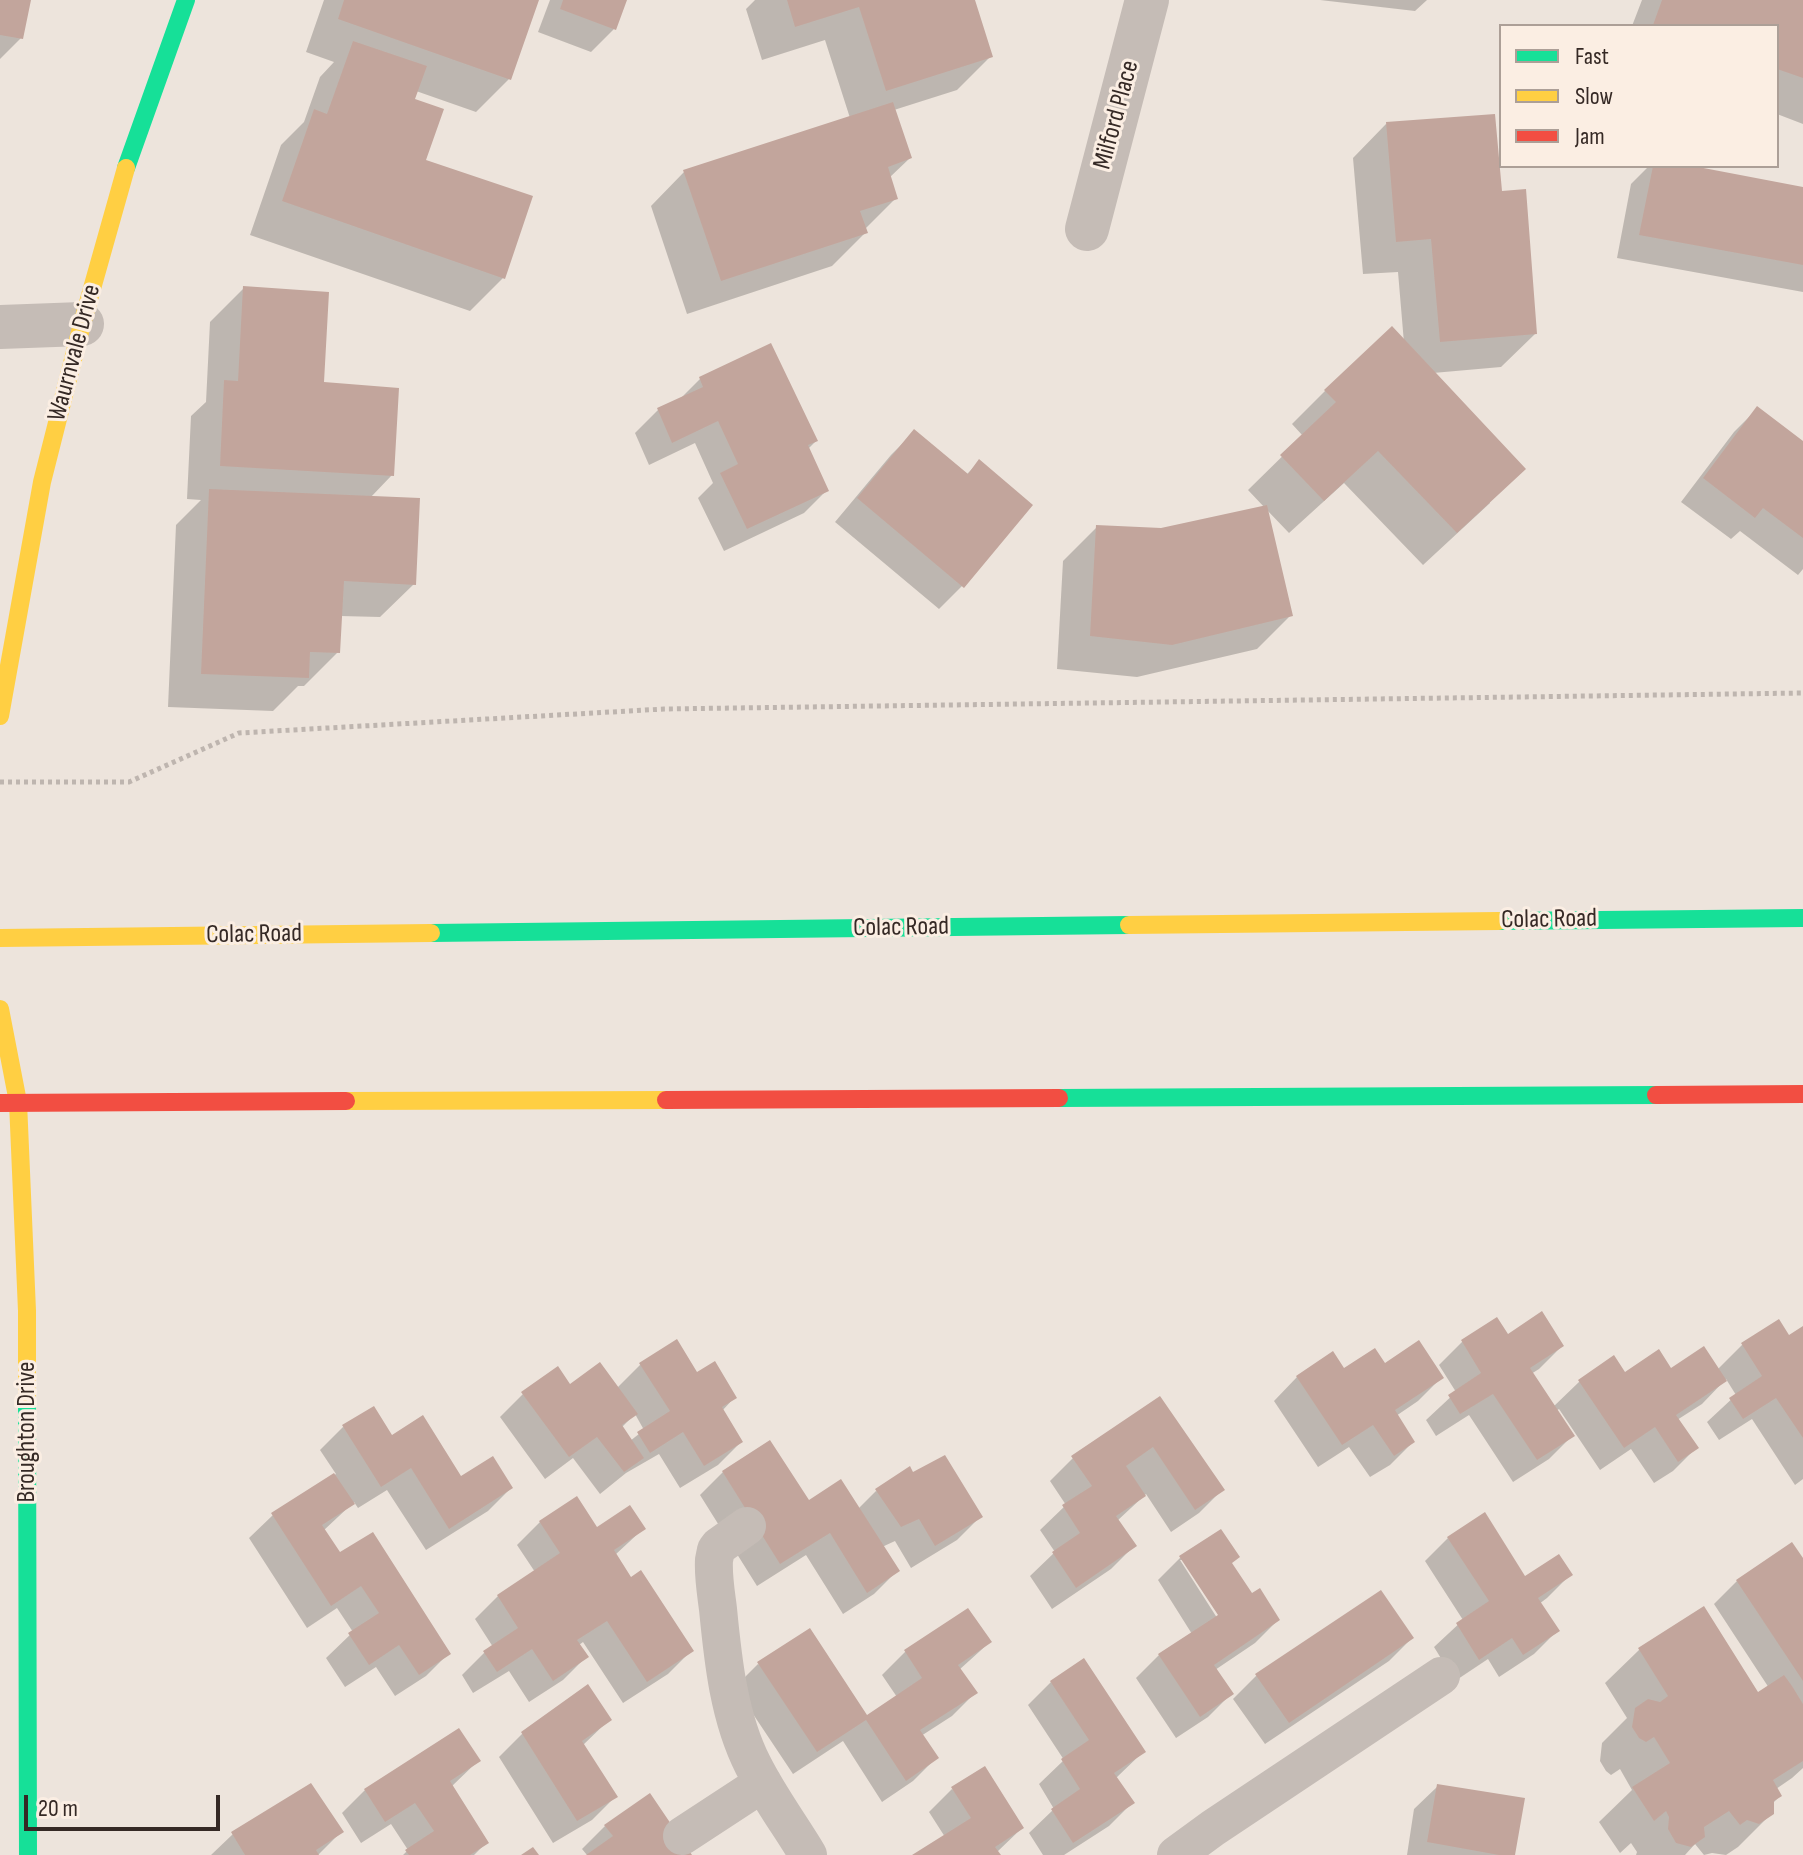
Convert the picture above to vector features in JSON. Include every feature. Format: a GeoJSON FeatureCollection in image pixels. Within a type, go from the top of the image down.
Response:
{"type":"FeatureCollection","features":[{"type":"Feature","properties":{"kind":"main road","name":"Waurnvale Drive"},"geometry":{"type":"LineString","coordinates":[[0,716],[42,482],[82,324],[129,156],[186,0]]}},
{"type":"Feature","properties":{"kind":"main road","name":"Colac Road"},"geometry":{"type":"LineString","coordinates":[[0,938],[1803,918]]}},
{"type":"Feature","properties":{"kind":"main road","name":"Broughton Drive"},"geometry":{"type":"LineString","coordinates":[[0,1010],[27,1311],[28,1855]]}},
{"type":"Feature","properties":{"kind":"main road"},"geometry":{"type":"LineString","coordinates":[[9,1103],[1803,1094]]}},
{"type":"Feature","properties":{"kind":"street","name":"Milford Place"},"geometry":{"type":"LineString","coordinates":[[1087,229],[1147,0]]}},
{"type":"Feature","properties":{"kind":"street"},"geometry":{"type":"LineString","coordinates":[[0,327],[82,324]]}},
{"type":"Feature","properties":{"kind":"lane"},"geometry":{"type":"LineString","coordinates":[[747,1526],[716,1550],[714,1566],[720,1636],[733,1709],[745,1748],[808,1855]]}},
{"type":"Feature","properties":{"kind":"lane"},"geometry":{"type":"LineString","coordinates":[[1176,1855],[1441,1676]]}},
{"type":"Feature","properties":{"kind":"lane"},"geometry":{"type":"LineString","coordinates":[[682,1836],[763,1783]]}},
{"type":"Feature","properties":{"kind":"path"},"geometry":{"type":"LineString","coordinates":[[0,782],[129,782],[239,733],[664,709],[1803,693]]}},
{"type":"Feature","properties":{"kind":"building"},"geometry":{"type":"Polygon","coordinates":[[[0,0],[31,0],[23,39],[0,35],[0,0]]]}},
{"type":"Feature","properties":{"kind":"building"},"geometry":{"type":"Polygon","coordinates":[[[344,0],[539,0],[511,80],[338,19],[344,0]]]}},
{"type":"Feature","properties":{"kind":"building"},"geometry":{"type":"Polygon","coordinates":[[[563,0],[627,0],[616,30],[560,9],[563,0]]]}},
{"type":"Feature","properties":{"kind":"building"},"geometry":{"type":"Polygon","coordinates":[[[787,0],[975,0],[993,57],[886,91],[859,7],[795,27],[787,0]]]}},
{"type":"Feature","properties":{"kind":"building"},"geometry":{"type":"Polygon","coordinates":[[[1662,0],[1803,0],[1803,78],[1779,70],[1779,24],[1653,24],[1662,0]]]}},
{"type":"Feature","properties":{"kind":"building"},"geometry":{"type":"Polygon","coordinates":[[[353,41],[427,66],[415,99],[444,109],[426,160],[533,196],[505,279],[282,201],[314,109],[327,114],[353,41]]]}},
{"type":"Feature","properties":{"kind":"building"},"geometry":{"type":"Polygon","coordinates":[[[893,102],[912,158],[888,167],[898,199],[860,211],[868,233],[721,281],[683,170],[893,102]]]}},
{"type":"Feature","properties":{"kind":"building"},"geometry":{"type":"Polygon","coordinates":[[[1495,114],[1502,191],[1526,189],[1537,334],[1440,342],[1431,239],[1396,242],[1386,122],[1495,114]]]}},
{"type":"Feature","properties":{"kind":"building"},"geometry":{"type":"Polygon","coordinates":[[[1653,168],[1703,168],[1803,187],[1803,265],[1639,235],[1653,168]]]}},
{"type":"Feature","properties":{"kind":"building"},"geometry":{"type":"Polygon","coordinates":[[[243,286],[329,292],[324,382],[399,388],[394,476],[220,466],[224,380],[238,381],[243,286]]]}},
{"type":"Feature","properties":{"kind":"building"},"geometry":{"type":"Polygon","coordinates":[[[1392,326],[1526,469],[1457,533],[1378,451],[1324,501],[1280,455],[1336,402],[1324,390],[1392,326]]]}},
{"type":"Feature","properties":{"kind":"building"},"geometry":{"type":"Polygon","coordinates":[[[771,343],[818,441],[808,445],[829,491],[747,529],[720,473],[738,464],[718,421],[672,443],[657,408],[703,387],[699,377],[771,343]]]}},
{"type":"Feature","properties":{"kind":"building"},"geometry":{"type":"Polygon","coordinates":[[[1757,406],[1803,441],[1803,538],[1763,508],[1755,518],[1703,478],[1757,406]]]}},
{"type":"Feature","properties":{"kind":"building"},"geometry":{"type":"Polygon","coordinates":[[[914,429],[968,474],[979,459],[1033,505],[964,588],[857,498],[914,429]]]}},
{"type":"Feature","properties":{"kind":"building"},"geometry":{"type":"Polygon","coordinates":[[[209,489],[420,498],[416,585],[344,581],[340,653],[310,652],[309,678],[201,674],[209,489]]]}},
{"type":"Feature","properties":{"kind":"building"},"geometry":{"type":"Polygon","coordinates":[[[1267,505],[1293,616],[1172,645],[1090,636],[1096,525],[1161,528],[1267,505]]]}},
{"type":"Feature","properties":{"kind":"building"},"geometry":{"type":"Polygon","coordinates":[[[1542,1311],[1564,1346],[1530,1368],[1575,1436],[1537,1460],[1493,1394],[1460,1414],[1448,1395],[1481,1373],[1461,1340],[1497,1317],[1508,1334],[1542,1311]]]}},
{"type":"Feature","properties":{"kind":"building"},"geometry":{"type":"Polygon","coordinates":[[[1779,1319],[1789,1335],[1803,1326],[1803,1438],[1776,1398],[1743,1419],[1729,1398],[1762,1376],[1741,1343],[1779,1319]]]}},
{"type":"Feature","properties":{"kind":"building"},"geometry":{"type":"Polygon","coordinates":[[[677,1339],[697,1372],[715,1361],[737,1398],[722,1407],[743,1442],[704,1466],[683,1432],[650,1453],[637,1432],[670,1411],[639,1363],[677,1339]]]}},
{"type":"Feature","properties":{"kind":"building"},"geometry":{"type":"Polygon","coordinates":[[[1419,1340],[1444,1378],[1395,1410],[1415,1442],[1394,1456],[1373,1425],[1342,1445],[1296,1376],[1333,1351],[1344,1368],[1375,1348],[1385,1363],[1419,1340]]]}},
{"type":"Feature","properties":{"kind":"building"},"geometry":{"type":"Polygon","coordinates":[[[1704,1346],[1727,1381],[1676,1415],[1699,1448],[1678,1462],[1655,1427],[1624,1448],[1578,1380],[1614,1355],[1625,1372],[1659,1349],[1671,1368],[1704,1346]]]}},
{"type":"Feature","properties":{"kind":"building"},"geometry":{"type":"Polygon","coordinates":[[[600,1362],[638,1414],[622,1425],[644,1458],[624,1472],[597,1437],[569,1457],[521,1392],[558,1366],[570,1384],[600,1362]]]}},
{"type":"Feature","properties":{"kind":"building"},"geometry":{"type":"Polygon","coordinates":[[[1160,1396],[1225,1490],[1195,1510],[1153,1447],[1126,1466],[1146,1496],[1116,1516],[1137,1546],[1076,1588],[1052,1552],[1080,1533],[1062,1505],[1092,1486],[1071,1456],[1160,1396]]]}},
{"type":"Feature","properties":{"kind":"building"},"geometry":{"type":"Polygon","coordinates":[[[374,1406],[392,1435],[423,1415],[461,1476],[493,1456],[513,1488],[449,1529],[411,1468],[381,1487],[342,1425],[374,1406]]]}},
{"type":"Feature","properties":{"kind":"building"},"geometry":{"type":"Polygon","coordinates":[[[770,1440],[809,1500],[841,1479],[900,1571],[867,1593],[830,1533],[780,1564],[722,1471],[770,1440]]]}},
{"type":"Feature","properties":{"kind":"building"},"geometry":{"type":"Polygon","coordinates":[[[945,1455],[983,1517],[935,1546],[919,1519],[901,1527],[875,1489],[910,1466],[913,1472],[945,1455]]]}},
{"type":"Feature","properties":{"kind":"building"},"geometry":{"type":"Polygon","coordinates":[[[334,1473],[355,1504],[322,1525],[340,1552],[373,1532],[451,1654],[419,1675],[399,1645],[369,1665],[348,1633],[379,1613],[361,1586],[331,1606],[271,1513],[334,1473]]]}},
{"type":"Feature","properties":{"kind":"building"},"geometry":{"type":"Polygon","coordinates":[[[577,1496],[597,1527],[630,1505],[646,1529],[614,1550],[631,1577],[641,1570],[694,1651],[647,1682],[607,1621],[577,1640],[589,1657],[553,1681],[532,1649],[497,1672],[483,1651],[518,1628],[497,1595],[560,1553],[539,1521],[577,1496]]]}},
{"type":"Feature","properties":{"kind":"building"},"geometry":{"type":"Polygon","coordinates":[[[1485,1512],[1525,1576],[1559,1554],[1573,1575],[1538,1598],[1560,1631],[1523,1655],[1512,1638],[1479,1660],[1456,1623],[1489,1601],[1447,1537],[1485,1512]]]}},
{"type":"Feature","properties":{"kind":"building"},"geometry":{"type":"Polygon","coordinates":[[[1221,1529],[1240,1557],[1232,1563],[1252,1593],[1260,1588],[1280,1620],[1214,1665],[1234,1694],[1200,1717],[1158,1654],[1218,1615],[1179,1556],[1221,1529]]]}},
{"type":"Feature","properties":{"kind":"building"},"geometry":{"type":"Polygon","coordinates":[[[1792,1542],[1803,1558],[1803,1681],[1736,1580],[1792,1542]]]}},
{"type":"Feature","properties":{"kind":"building"},"geometry":{"type":"Polygon","coordinates":[[[1381,1590],[1414,1638],[1289,1723],[1255,1674],[1381,1590]]]}},
{"type":"Feature","properties":{"kind":"building"},"geometry":{"type":"Polygon","coordinates":[[[1704,1606],[1758,1692],[1784,1675],[1792,1686],[1803,1704],[1803,1761],[1773,1780],[1782,1796],[1774,1801],[1774,1814],[1759,1824],[1747,1820],[1740,1825],[1729,1811],[1704,1827],[1705,1837],[1691,1847],[1676,1843],[1668,1829],[1666,1811],[1654,1821],[1632,1787],[1670,1763],[1654,1737],[1646,1742],[1632,1727],[1635,1708],[1648,1699],[1660,1702],[1668,1696],[1638,1648],[1704,1606]]]}},
{"type":"Feature","properties":{"kind":"building"},"geometry":{"type":"Polygon","coordinates":[[[968,1608],[992,1642],[958,1665],[978,1693],[920,1730],[939,1758],[906,1781],[866,1720],[817,1752],[757,1662],[810,1628],[867,1715],[922,1678],[904,1650],[968,1608]]]}},
{"type":"Feature","properties":{"kind":"building"},"geometry":{"type":"Polygon","coordinates":[[[1084,1658],[1146,1752],[1114,1773],[1135,1803],[1073,1843],[1051,1809],[1080,1789],[1061,1759],[1089,1740],[1050,1681],[1084,1658]]]}},
{"type":"Feature","properties":{"kind":"building"},"geometry":{"type":"Polygon","coordinates":[[[588,1684],[612,1720],[582,1741],[618,1797],[577,1821],[521,1732],[588,1684]]]}},
{"type":"Feature","properties":{"kind":"building"},"geometry":{"type":"Polygon","coordinates":[[[459,1728],[481,1761],[450,1781],[489,1843],[470,1855],[409,1855],[405,1850],[434,1831],[415,1803],[385,1822],[364,1789],[459,1728]]]}},
{"type":"Feature","properties":{"kind":"building"},"geometry":{"type":"Polygon","coordinates":[[[985,1766],[1024,1828],[995,1847],[1001,1855],[912,1855],[971,1818],[951,1787],[985,1766]]]}},
{"type":"Feature","properties":{"kind":"building"},"geometry":{"type":"Polygon","coordinates":[[[311,1783],[344,1832],[316,1850],[319,1855],[245,1855],[231,1832],[311,1783]]]}},
{"type":"Feature","properties":{"kind":"building"},"geometry":{"type":"Polygon","coordinates":[[[1437,1784],[1525,1798],[1515,1855],[1427,1842],[1437,1784]]]}},
{"type":"Feature","properties":{"kind":"building"},"geometry":{"type":"Polygon","coordinates":[[[650,1793],[692,1855],[586,1855],[613,1836],[604,1825],[650,1793]]]}},
{"type":"Feature","properties":{"kind":"building"},"geometry":{"type":"Polygon","coordinates":[[[533,1847],[539,1855],[521,1855],[533,1847]]]}},
{"type":"Feature","properties":{"kind":"traffic: fast"},"geometry":{"type":"LineString","coordinates":[[126,168],[186,0]]}},
{"type":"Feature","properties":{"kind":"traffic: fast"},"geometry":{"type":"LineString","coordinates":[[1499,921],[1803,918]]}},
{"type":"Feature","properties":{"kind":"traffic: fast"},"geometry":{"type":"LineString","coordinates":[[431,933],[1129,925]]}},
{"type":"Feature","properties":{"kind":"traffic: fast"},"geometry":{"type":"LineString","coordinates":[[1059,1098],[1656,1095]]}},
{"type":"Feature","properties":{"kind":"traffic: fast"},"geometry":{"type":"LineString","coordinates":[[27,1396],[28,1855]]}},
{"type":"Feature","properties":{"kind":"traffic: slow"},"geometry":{"type":"LineString","coordinates":[[0,716],[42,482],[126,168]]}},
{"type":"Feature","properties":{"kind":"traffic: slow"},"geometry":{"type":"LineString","coordinates":[[1129,925],[1499,921]]}},
{"type":"Feature","properties":{"kind":"traffic: slow"},"geometry":{"type":"LineString","coordinates":[[0,938],[431,933]]}},
{"type":"Feature","properties":{"kind":"traffic: slow"},"geometry":{"type":"LineString","coordinates":[[0,1009],[18,1102],[27,1311],[27,1396]]}},
{"type":"Feature","properties":{"kind":"traffic: slow"},"geometry":{"type":"LineString","coordinates":[[346,1101],[666,1100]]}},
{"type":"Feature","properties":{"kind":"traffic: jam"},"geometry":{"type":"LineString","coordinates":[[1656,1095],[1803,1094]]}},
{"type":"Feature","properties":{"kind":"traffic: jam"},"geometry":{"type":"LineString","coordinates":[[666,1100],[1059,1098]]}},
{"type":"Feature","properties":{"kind":"traffic: jam"},"geometry":{"type":"LineString","coordinates":[[0,1103],[346,1101]]}}]}
